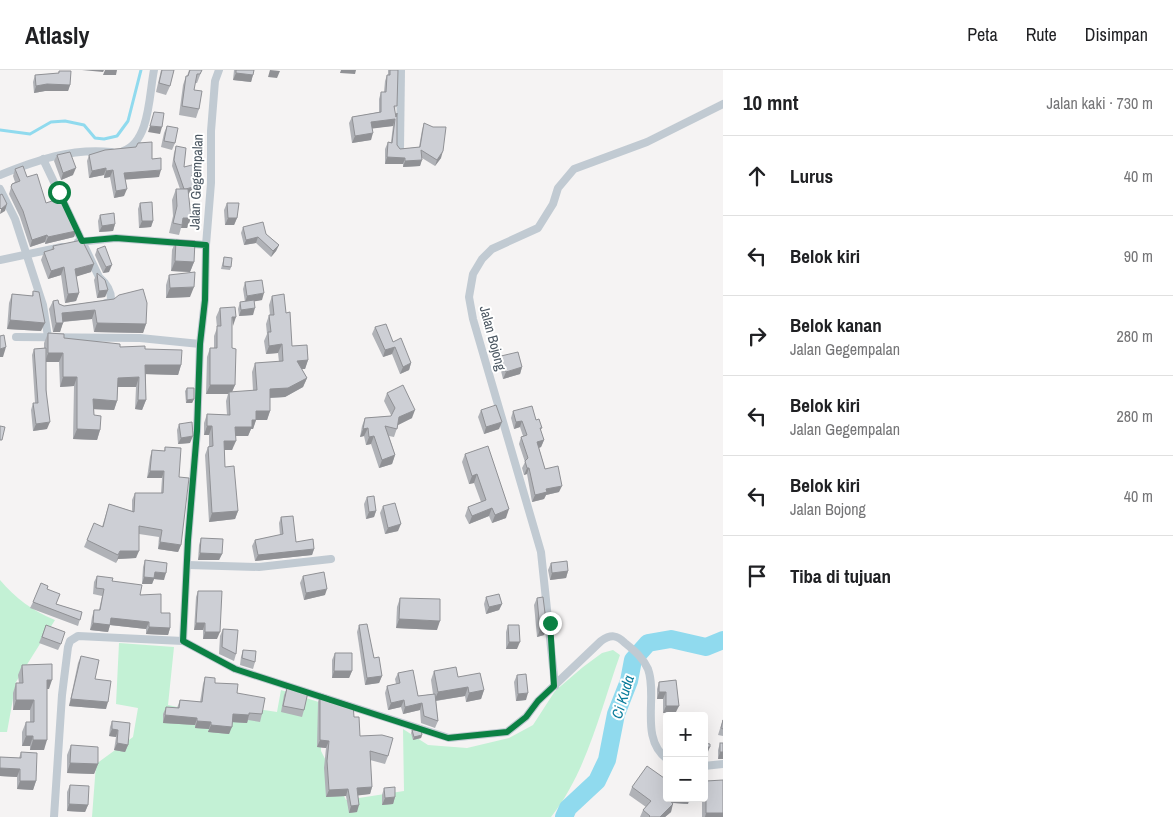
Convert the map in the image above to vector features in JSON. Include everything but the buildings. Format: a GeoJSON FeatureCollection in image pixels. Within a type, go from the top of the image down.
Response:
{"type":"FeatureCollection","features":[{"type":"Feature","properties":{"kind":"street"},"geometry":{"type":"LineString","coordinates":[[0,175],[43,159],[71,152],[113,152],[130,148],[135,144],[144,126],[154,70]]}},
{"type":"Feature","properties":{"kind":"street","name":"Jalan Gegempalan"},"geometry":{"type":"LineString","coordinates":[[183,641],[200,344],[205,300],[206,245],[211,183],[211,131],[215,81],[220,70]]}},
{"type":"Feature","properties":{"kind":"street"},"geometry":{"type":"LineString","coordinates":[[400,149],[401,70]]}},
{"type":"Feature","properties":{"kind":"street","name":"Jalan Bojong"},"geometry":{"type":"LineString","coordinates":[[554,686],[541,552],[473,318],[469,297],[473,274],[492,249],[538,228],[553,204],[558,188],[574,169],[647,142],[723,104]]}},
{"type":"Feature","properties":{"kind":"street"},"geometry":{"type":"LineString","coordinates":[[43,159],[99,277],[106,283],[112,299],[110,302],[101,304]]}},
{"type":"Feature","properties":{"kind":"street"},"geometry":{"type":"LineString","coordinates":[[0,189],[15,219],[25,256],[42,305],[48,337]]}},
{"type":"Feature","properties":{"kind":"street"},"geometry":{"type":"LineString","coordinates":[[0,260],[25,256],[82,241],[116,238],[206,245]]}},
{"type":"Feature","properties":{"kind":"street"},"geometry":{"type":"LineString","coordinates":[[16,337],[140,338],[200,344]]}},
{"type":"Feature","properties":{"kind":"street"},"geometry":{"type":"LineString","coordinates":[[188,565],[259,567],[331,559]]}},
{"type":"Feature","properties":{"kind":"street"},"geometry":{"type":"LineString","coordinates":[[54,817],[62,695],[70,641],[78,636],[183,641],[235,669],[448,738],[507,732],[526,717],[538,701],[607,636],[619,638],[640,655],[647,669],[650,681],[653,738],[657,748],[665,757]]}},
{"type":"Feature","properties":{"kind":"street"},"geometry":{"type":"LineString","coordinates":[[708,766],[723,764]]}},
{"type":"Feature","properties":{"kind":"green space"},"geometry":{"type":"Polygon","coordinates":[[[0,580],[25,603],[55,620],[16,682],[7,732],[0,732],[0,580]]]}},
{"type":"Feature","properties":{"kind":"green space"},"geometry":{"type":"Polygon","coordinates":[[[119,643],[174,647],[168,705],[210,714],[245,707],[277,712],[281,690],[328,705],[321,734],[321,751],[346,800],[404,791],[403,729],[428,745],[467,748],[509,738],[533,725],[555,691],[583,667],[602,653],[613,650],[620,655],[584,760],[564,799],[551,817],[92,817],[96,764],[133,737],[138,708],[116,704],[119,643]]]}},
{"type":"Feature","properties":{"kind":"waterway"},"geometry":{"type":"LineString","coordinates":[[0,130],[30,134],[51,122],[65,121],[84,125],[95,138],[104,139],[117,136],[128,121],[141,70]]}},
{"type":"Feature","properties":{"kind":"waterway","name":"Ci Kuda"},"geometry":{"type":"LineString","coordinates":[[564,817],[568,808],[597,781],[607,760],[616,714],[629,681],[633,660],[648,643],[671,639],[706,647],[723,640]]}},
{"type":"Feature","properties":{"kind":"route"},"geometry":{"type":"LineString","coordinates":[[59,192],[82,241],[116,238],[175,241],[206,245],[205,300],[200,344],[197,431],[188,540],[183,641],[235,669],[389,718],[411,728],[448,738],[479,737],[507,732],[526,717],[538,701],[554,686],[550,623]]}}]}
